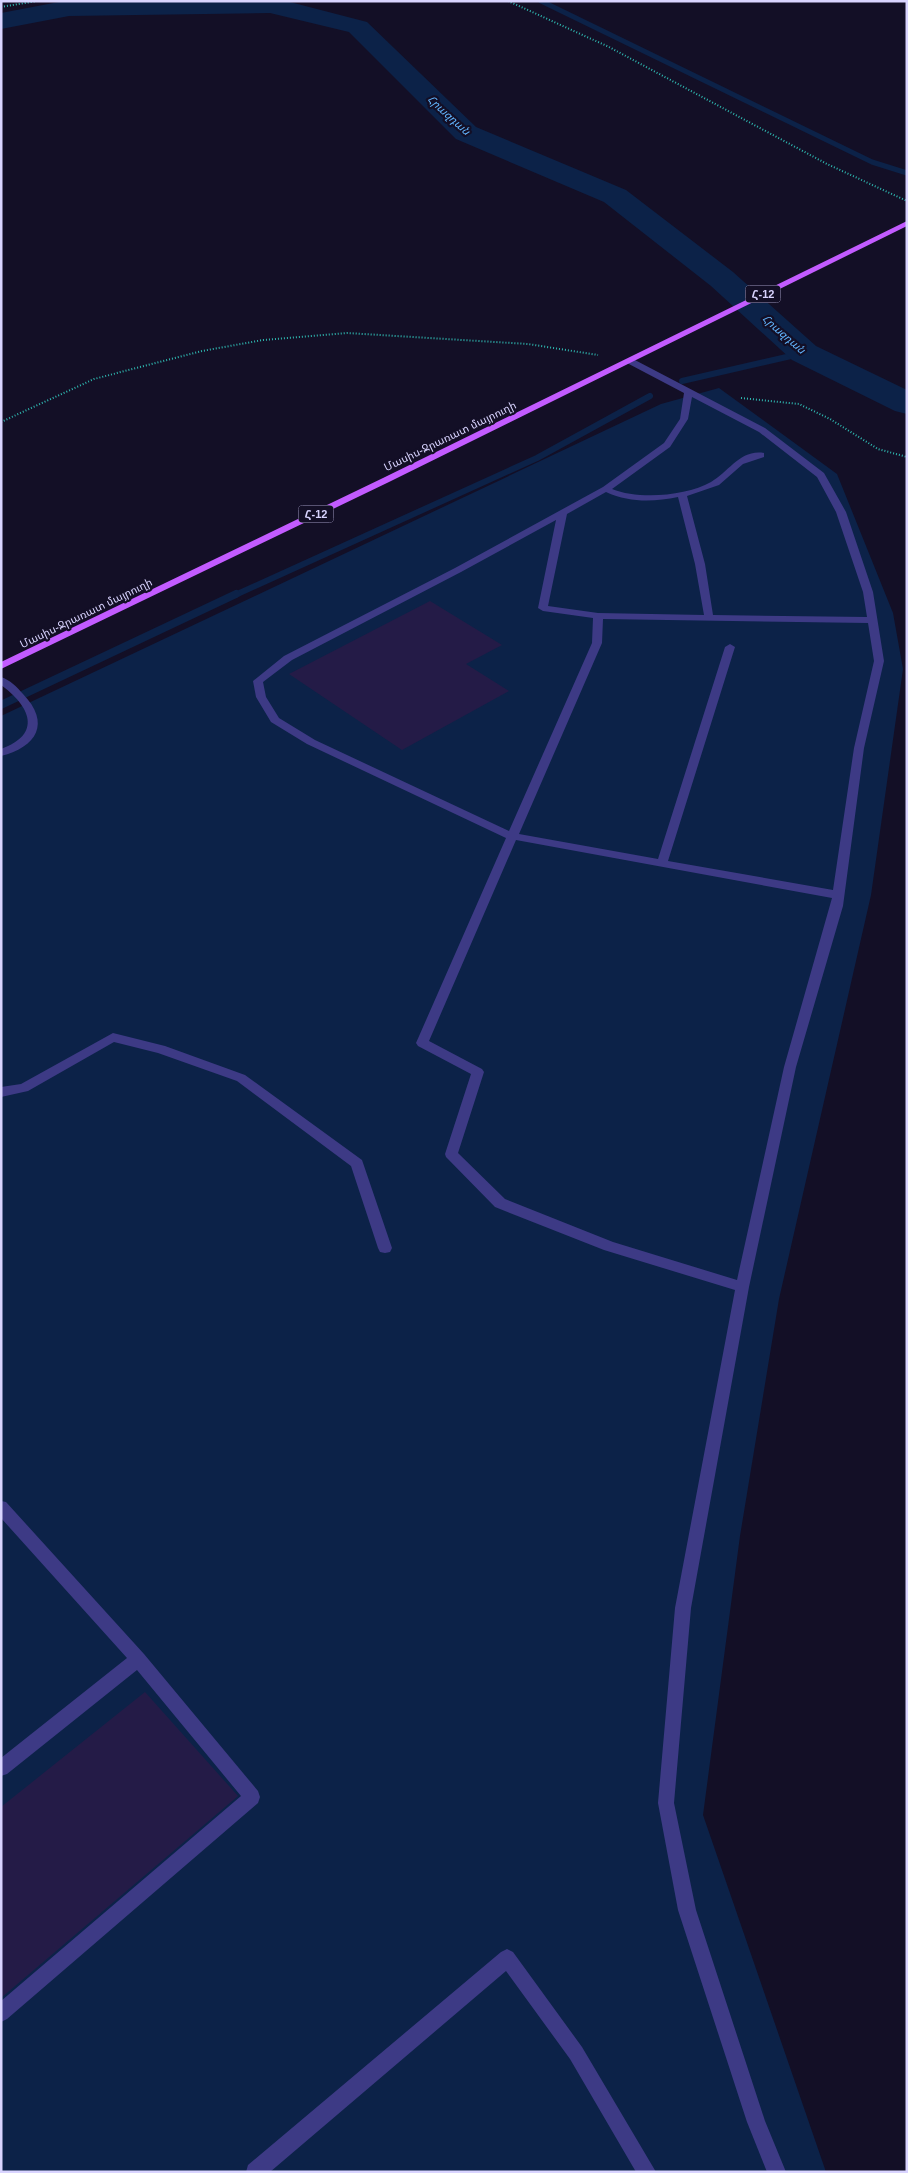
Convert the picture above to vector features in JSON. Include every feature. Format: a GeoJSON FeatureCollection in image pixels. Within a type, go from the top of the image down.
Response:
{"type":"FeatureCollection","features":[{"type":"Feature","properties":{"kind":"main road","name":"Մասիս-Ջրառատ մայրուղի"},"geometry":{"type":"LineString","coordinates":[[1,666],[630,361],[907,223]]}},
{"type":"Feature","properties":{"kind":"lane"},"geometry":{"type":"LineString","coordinates":[[630,361],[762,430],[821,475],[841,512],[868,592],[880,661],[859,748],[837,906],[790,1067],[742,1288],[683,1608],[666,1803],[687,1910],[756,2122],[777,2172]]}},
{"type":"Feature","properties":{"kind":"lane"},"geometry":{"type":"LineString","coordinates":[[689,391],[684,419],[667,446],[606,489],[562,514],[288,658],[258,681],[261,697],[276,720],[311,742],[511,836],[838,895]]}},
{"type":"Feature","properties":{"kind":"lane"},"geometry":{"type":"LineString","coordinates":[[606,489],[628,498],[666,498],[716,483],[731,468],[748,456],[761,455]]}},
{"type":"Feature","properties":{"kind":"lane"},"geometry":{"type":"LineString","coordinates":[[682,494],[700,564],[709,618]]}},
{"type":"Feature","properties":{"kind":"lane"},"geometry":{"type":"LineString","coordinates":[[562,514],[543,608],[598,616],[873,620]]}},
{"type":"Feature","properties":{"kind":"lane"},"geometry":{"type":"LineString","coordinates":[[598,616],[597,643],[422,1043],[478,1072],[451,1154],[500,1204],[609,1246],[742,1288]]}},
{"type":"Feature","properties":{"kind":"lane"},"geometry":{"type":"LineString","coordinates":[[662,864],[730,647]]}},
{"type":"Feature","properties":{"kind":"lane"},"geometry":{"type":"LineString","coordinates":[[1,680],[14,689],[27,702],[35,719],[32,732],[22,744],[1,753]]}},
{"type":"Feature","properties":{"kind":"lane"},"geometry":{"type":"LineString","coordinates":[[1,1092],[24,1088],[113,1037],[161,1049],[241,1078],[357,1164],[385,1248]]}},
{"type":"Feature","properties":{"kind":"lane"},"geometry":{"type":"LineString","coordinates":[[1,1507],[138,1659],[252,1797],[1,2013]]}},
{"type":"Feature","properties":{"kind":"lane"},"geometry":{"type":"LineString","coordinates":[[1,1768],[138,1659]]}},
{"type":"Feature","properties":{"kind":"lane"},"geometry":{"type":"LineString","coordinates":[[255,2172],[507,1958],[576,2053],[647,2172]]}},
{"type":"Feature","properties":{"kind":"path"},"geometry":{"type":"LineString","coordinates":[[1,7],[37,1]]}},
{"type":"Feature","properties":{"kind":"path"},"geometry":{"type":"LineString","coordinates":[[508,1],[609,47],[827,164],[907,201]]}},
{"type":"Feature","properties":{"kind":"path"},"geometry":{"type":"LineString","coordinates":[[1,422],[94,379],[192,353],[263,340],[357,334],[528,344],[630,361]]}},
{"type":"Feature","properties":{"kind":"path"},"geometry":{"type":"LineString","coordinates":[[706,400],[722,396],[799,404],[830,419],[878,449],[907,457]]}},
{"type":"Feature","properties":{"kind":"water"},"geometry":{"type":"Polygon","coordinates":[[[719,388],[837,474],[893,613],[903,669],[871,895],[779,1299],[740,1536],[703,1815],[826,2172],[1,2172],[1,716],[661,404],[719,388]]]}},
{"type":"Feature","properties":{"kind":"building"},"geometry":{"type":"Polygon","coordinates":[[[430,601],[502,645],[466,664],[509,691],[402,750],[289,674],[430,601]]]}},
{"type":"Feature","properties":{"kind":"building"},"geometry":{"type":"Polygon","coordinates":[[[145,1692],[238,1796],[1,1998],[1,1807],[145,1692]]]}},
{"type":"Feature","properties":{"kind":"waterway"},"geometry":{"type":"LineString","coordinates":[[541,1],[872,162],[907,173]]}},
{"type":"Feature","properties":{"kind":"waterway","name":"Հրազդան"},"geometry":{"type":"LineString","coordinates":[[1,21],[69,8],[270,5],[358,27],[466,133],[615,196],[722,279],[804,353],[907,404]]}},
{"type":"Feature","properties":{"kind":"waterway"},"geometry":{"type":"LineString","coordinates":[[682,381],[804,353]]}},
{"type":"Feature","properties":{"kind":"waterway"},"geometry":{"type":"LineString","coordinates":[[233,596],[537,458],[650,396]]}},
{"type":"Feature","properties":{"kind":"waterway"},"geometry":{"type":"LineString","coordinates":[[1,705],[236,594]]}}]}
